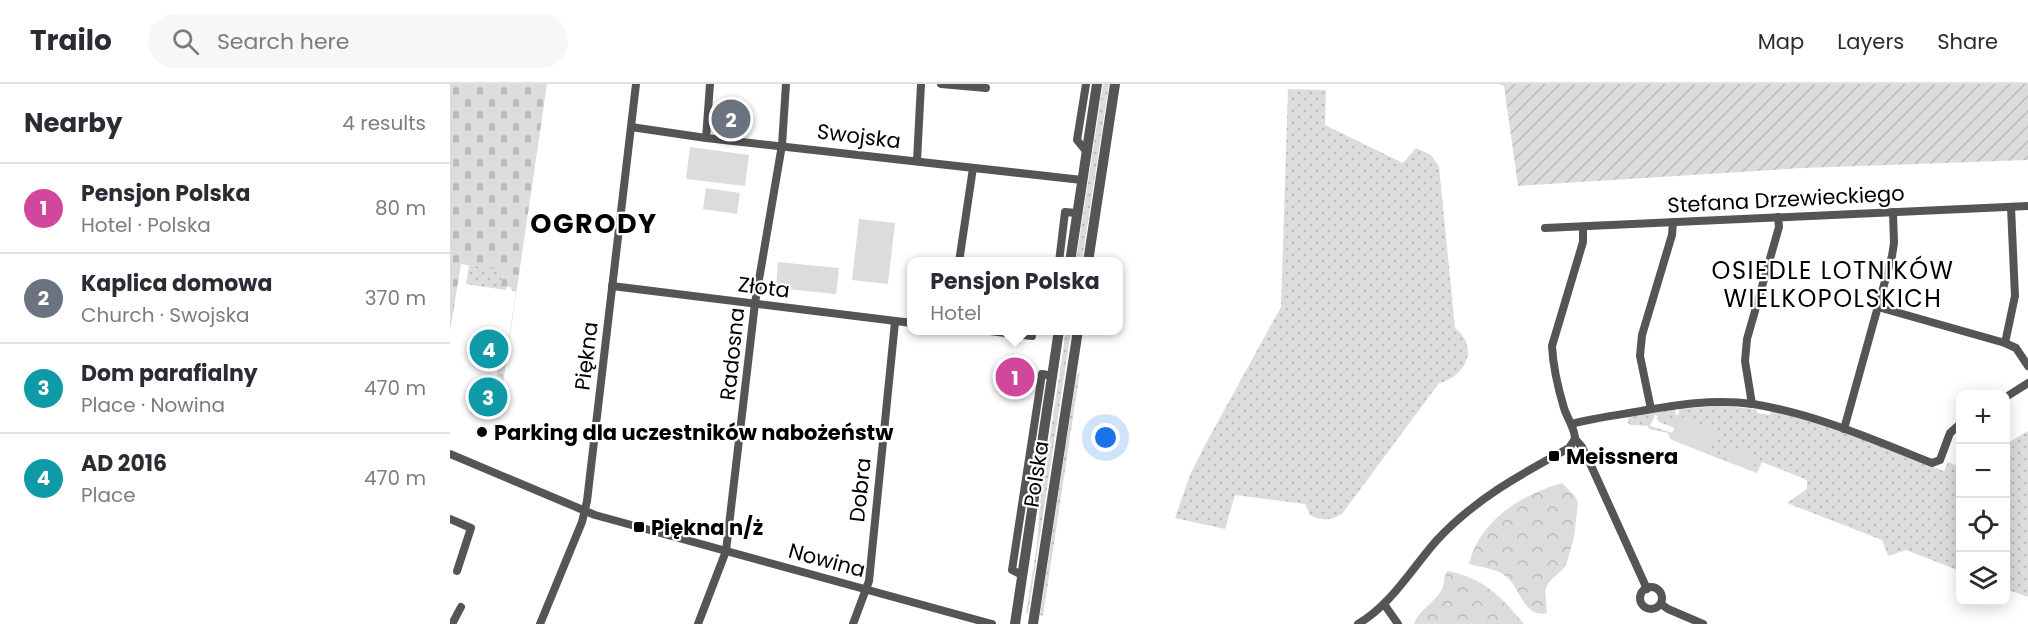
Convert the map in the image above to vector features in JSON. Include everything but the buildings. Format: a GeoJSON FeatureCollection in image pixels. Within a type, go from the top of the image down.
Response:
{"type":"FeatureCollection","features":[{"type":"Feature","properties":{"kind":"street","name":"Piękna"},"geometry":{"type":"LineString","coordinates":[[540,624],[585,512],[636,84]]}},
{"type":"Feature","properties":{"kind":"street"},"geometry":{"type":"LineString","coordinates":[[706,138],[710,84]]}},
{"type":"Feature","properties":{"kind":"street","name":"Radosna"},"geometry":{"type":"LineString","coordinates":[[698,624],[726,551],[755,303],[782,145],[786,84]]}},
{"type":"Feature","properties":{"kind":"street"},"geometry":{"type":"LineString","coordinates":[[917,161],[921,84]]}},
{"type":"Feature","properties":{"kind":"street"},"geometry":{"type":"LineString","coordinates":[[941,84],[986,88]]}},
{"type":"Feature","properties":{"kind":"street"},"geometry":{"type":"LineString","coordinates":[[1086,84],[1077,140],[1086,151]]}},
{"type":"Feature","properties":{"kind":"street"},"geometry":{"type":"LineString","coordinates":[[1071,257],[1097,84]]}},
{"type":"Feature","properties":{"kind":"street"},"geometry":{"type":"LineString","coordinates":[[1089,257],[1115,84]]}},
{"type":"Feature","properties":{"kind":"street","name":"Swojska"},"geometry":{"type":"LineString","coordinates":[[631,127],[706,138],[1082,180]]}},
{"type":"Feature","properties":{"kind":"street"},"geometry":{"type":"LineString","coordinates":[[960,257],[973,168]]}},
{"type":"Feature","properties":{"kind":"street","name":"Stefana Drzewieckiego"},"geometry":{"type":"LineString","coordinates":[[1545,228],[2028,206]]}},
{"type":"Feature","properties":{"kind":"street"},"geometry":{"type":"LineString","coordinates":[[2005,343],[2015,296],[2011,207]]}},
{"type":"Feature","properties":{"kind":"street"},"geometry":{"type":"LineString","coordinates":[[1059,257],[1065,212],[1077,213]]}},
{"type":"Feature","properties":{"kind":"street"},"geometry":{"type":"LineString","coordinates":[[1844,429],[1892,256],[1893,212]]}},
{"type":"Feature","properties":{"kind":"street"},"geometry":{"type":"LineString","coordinates":[[1752,404],[1746,361],[1747,339],[1779,228],[1778,217]]}},
{"type":"Feature","properties":{"kind":"street"},"geometry":{"type":"LineString","coordinates":[[1651,409],[1640,356],[1642,335],[1672,235],[1673,222]]}},
{"type":"Feature","properties":{"kind":"street"},"geometry":{"type":"LineString","coordinates":[[1583,227],[1583,242],[1552,346],[1553,356],[1563,404],[1574,430],[1575,439],[1589,461],[1647,589]]}},
{"type":"Feature","properties":{"kind":"street","name":"Złota"},"geometry":{"type":"LineString","coordinates":[[612,286],[907,323]]}},
{"type":"Feature","properties":{"kind":"street"},"geometry":{"type":"LineString","coordinates":[[1878,307],[2005,343],[2016,348],[2028,366]]}},
{"type":"Feature","properties":{"kind":"street","name":"Dobra"},"geometry":{"type":"LineString","coordinates":[[853,624],[869,581],[895,322]]}},
{"type":"Feature","properties":{"kind":"street"},"geometry":{"type":"LineString","coordinates":[[1024,335],[1032,336]]}},
{"type":"Feature","properties":{"kind":"street","name":"Polska"},"geometry":{"type":"LineString","coordinates":[[1015,624],[1017,573],[1047,375],[1058,335]]}},
{"type":"Feature","properties":{"kind":"street","name":"Polska"},"geometry":{"type":"LineString","coordinates":[[1033,624],[1077,335]]}},
{"type":"Feature","properties":{"kind":"street"},"geometry":{"type":"LineString","coordinates":[[2010,394],[2028,383]]}},
{"type":"Feature","properties":{"kind":"street"},"geometry":{"type":"LineString","coordinates":[[1570,424],[1651,409],[1707,402],[1752,404],[1786,411],[1844,429],[1932,463],[1940,460],[1950,433],[1956,428]]}},
{"type":"Feature","properties":{"kind":"street"},"geometry":{"type":"LineString","coordinates":[[1359,624],[1384,604],[1438,539],[1472,507],[1501,485],[1569,448],[1575,439]]}},
{"type":"Feature","properties":{"kind":"street","name":"Nowina"},"geometry":{"type":"LineString","coordinates":[[450,454],[585,512],[992,624]]}},
{"type":"Feature","properties":{"kind":"street"},"geometry":{"type":"LineString","coordinates":[[450,519],[471,528],[457,571]]}},
{"type":"Feature","properties":{"kind":"street"},"geometry":{"type":"LineString","coordinates":[[1653,588],[1659,591],[1662,597],[1660,604],[1652,609],[1643,604],[1642,594],[1647,589],[1653,588]]}},
{"type":"Feature","properties":{"kind":"street"},"geometry":{"type":"LineString","coordinates":[[1384,604],[1398,624]]}},
{"type":"Feature","properties":{"kind":"street"},"geometry":{"type":"LineString","coordinates":[[1660,604],[1703,624]]}},
{"type":"Feature","properties":{"kind":"street"},"geometry":{"type":"LineString","coordinates":[[452,624],[461,607]]}},
{"type":"Feature","properties":{"kind":"green space"},"geometry":{"type":"Polygon","coordinates":[[[450,84],[547,84],[517,288],[501,286],[503,270],[461,264],[450,331],[450,84]]]}},
{"type":"Feature","properties":{"kind":"green space"},"geometry":{"type":"Polygon","coordinates":[[[1103,84],[1109,84],[1083,257],[1077,257],[1103,84]]]}},
{"type":"Feature","properties":{"kind":"green space"},"geometry":{"type":"Polygon","coordinates":[[[1499,84],[2028,84],[2028,160],[1803,168],[1518,186],[1504,86],[1499,84]]]}},
{"type":"Feature","properties":{"kind":"green space"},"geometry":{"type":"Polygon","coordinates":[[[1288,89],[1326,90],[1325,125],[1403,163],[1416,148],[1431,155],[1439,166],[1455,328],[1467,344],[1468,352],[1463,368],[1449,379],[1439,383],[1342,514],[1330,519],[1322,519],[1310,515],[1305,504],[1235,495],[1225,529],[1175,518],[1190,475],[1205,445],[1281,307],[1288,89]]]}},
{"type":"Feature","properties":{"kind":"green space"},"geometry":{"type":"Polygon","coordinates":[[[690,147],[749,155],[745,186],[686,179],[690,147]]]}},
{"type":"Feature","properties":{"kind":"green space"},"geometry":{"type":"Polygon","coordinates":[[[706,188],[740,193],[737,214],[703,209],[706,188]]]}},
{"type":"Feature","properties":{"kind":"green space"},"geometry":{"type":"Polygon","coordinates":[[[859,219],[895,223],[888,284],[852,280],[859,219]]]}},
{"type":"Feature","properties":{"kind":"green space"},"geometry":{"type":"Polygon","coordinates":[[[778,262],[839,268],[836,294],[776,288],[778,262]]]}},
{"type":"Feature","properties":{"kind":"green space"},"geometry":{"type":"Polygon","coordinates":[[[469,265],[503,270],[501,285],[506,286],[506,290],[466,284],[469,265]]]}},
{"type":"Feature","properties":{"kind":"green space"},"geometry":{"type":"Polygon","coordinates":[[[511,287],[517,288],[498,418],[471,414],[472,405],[481,406],[481,410],[497,412],[498,385],[495,384],[503,352],[507,352],[516,292],[511,290],[511,287]]]}},
{"type":"Feature","properties":{"kind":"green space"},"geometry":{"type":"Polygon","coordinates":[[[1065,335],[1070,335],[1028,614],[1026,613],[1037,545],[1040,502],[1065,335]]]}},
{"type":"Feature","properties":{"kind":"green space"},"geometry":{"type":"Polygon","coordinates":[[[1080,371],[1043,616],[1040,615],[1076,378],[1080,371]]]}},
{"type":"Feature","properties":{"kind":"green space"},"geometry":{"type":"Polygon","coordinates":[[[1720,406],[1756,409],[1758,413],[1770,415],[1771,411],[1815,423],[1944,471],[1948,462],[1956,465],[1956,569],[1906,550],[1888,556],[1882,540],[1787,503],[1807,489],[1805,479],[1762,462],[1757,473],[1707,454],[1711,442],[1659,422],[1656,418],[1660,417],[1655,415],[1650,426],[1673,433],[1670,439],[1668,433],[1649,429],[1648,426],[1628,423],[1631,416],[1675,409],[1676,415],[1679,414],[1679,409],[1720,406]]]}},
{"type":"Feature","properties":{"kind":"green space"},"geometry":{"type":"Polygon","coordinates":[[[1679,416],[1717,430],[1707,454],[1670,439],[1679,416]]]}},
{"type":"Feature","properties":{"kind":"green space"},"geometry":{"type":"Polygon","coordinates":[[[2028,431],[2028,597],[2010,590],[2010,442],[2028,431]]]}},
{"type":"Feature","properties":{"kind":"green space"},"geometry":{"type":"Polygon","coordinates":[[[1731,446],[1758,457],[1752,471],[1725,460],[1731,446]]]}},
{"type":"Feature","properties":{"kind":"green space"},"geometry":{"type":"Polygon","coordinates":[[[1562,483],[1575,496],[1578,503],[1574,537],[1566,566],[1549,582],[1545,590],[1547,613],[1538,613],[1527,606],[1508,578],[1501,573],[1469,564],[1474,549],[1492,522],[1532,494],[1562,483]]]}},
{"type":"Feature","properties":{"kind":"green space"},"geometry":{"type":"Polygon","coordinates":[[[1448,571],[1461,574],[1491,590],[1524,624],[1414,624],[1439,594],[1448,571]]]}},
{"type":"Feature","properties":{"kind":"place","name":"Kaplica domowa"},"geometry":{"type":"Point","coordinates":[731,119]}},
{"type":"Feature","properties":{"kind":"place","name":"AD 2016"},"geometry":{"type":"Point","coordinates":[489,349]}},
{"type":"Feature","properties":{"kind":"place","name":"Pensjon Polska"},"geometry":{"type":"Point","coordinates":[1015,377]}},
{"type":"Feature","properties":{"kind":"place","name":"Dom parafialny"},"geometry":{"type":"Point","coordinates":[488,397]}},
{"type":"Feature","properties":{"kind":"place","name":"Parking dla uczestników nabożeństw"},"geometry":{"type":"Point","coordinates":[482,432]}},
{"type":"Feature","properties":{"kind":"place","name":"Meissnera"},"geometry":{"type":"Point","coordinates":[1554,456]}},
{"type":"Feature","properties":{"kind":"place","name":"Piękna n/ż"},"geometry":{"type":"Point","coordinates":[639,527]}},
{"type":"Feature","properties":{"kind":"district","name":"OGRODY"},"geometry":{"type":"Point","coordinates":[594,223]}},
{"type":"Feature","properties":{"kind":"district","name":"OSIEDLE LOTNIKÓW WIELKOPOLSKICH"},"geometry":{"type":"Point","coordinates":[1833,284]}}]}
